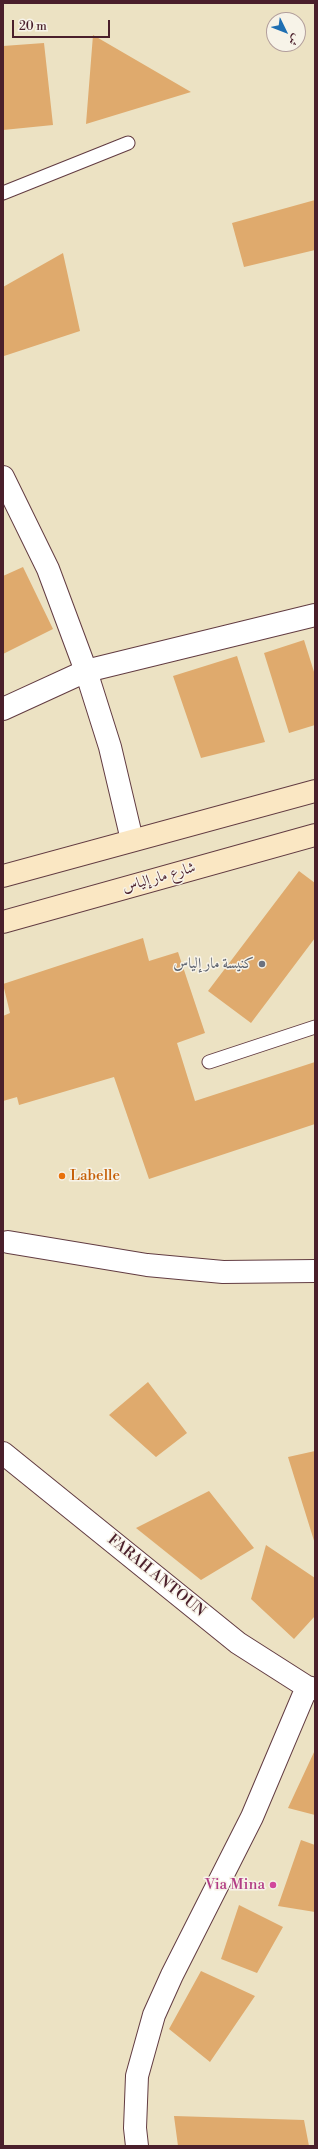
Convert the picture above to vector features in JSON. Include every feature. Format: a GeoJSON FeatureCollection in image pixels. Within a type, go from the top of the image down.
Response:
{"type":"FeatureCollection","features":[{"type":"Feature","properties":{"kind":"street"},"geometry":{"type":"LineString","coordinates":[[3,477],[48,569],[86,671],[110,747],[132,840]]}},
{"type":"Feature","properties":{"kind":"street"},"geometry":{"type":"LineString","coordinates":[[3,709],[86,671],[315,615]]}},
{"type":"Feature","properties":{"kind":"street"},"geometry":{"type":"LineString","coordinates":[[3,876],[315,791]]}},
{"type":"Feature","properties":{"kind":"street","name":"شارع مار إلياس"},"geometry":{"type":"LineString","coordinates":[[3,922],[315,835]]}},
{"type":"Feature","properties":{"kind":"street"},"geometry":{"type":"LineString","coordinates":[[5,1246],[147,1265],[223,1272],[315,1271]]}},
{"type":"Feature","properties":{"kind":"street","name":"FARAH ANTOUN"},"geometry":{"type":"LineString","coordinates":[[3,1453],[238,1642],[311,1688]]}},
{"type":"Feature","properties":{"kind":"street"},"geometry":{"type":"LineString","coordinates":[[137,2146],[135,2128],[137,2076],[154,2015],[252,1817],[311,1688]]}},
{"type":"Feature","properties":{"kind":"lane"},"geometry":{"type":"LineString","coordinates":[[3,193],[128,143]]}},
{"type":"Feature","properties":{"kind":"lane"},"geometry":{"type":"LineString","coordinates":[[209,1062],[315,1027]]}},
{"type":"Feature","properties":{"kind":"building"},"geometry":{"type":"Polygon","coordinates":[[[93,35],[191,92],[86,124],[93,35]]]}},
{"type":"Feature","properties":{"kind":"building"},"geometry":{"type":"Polygon","coordinates":[[[44,43],[53,125],[3,130],[3,46],[44,43]]]}},
{"type":"Feature","properties":{"kind":"building"},"geometry":{"type":"Polygon","coordinates":[[[315,200],[315,250],[244,267],[232,223],[315,200]]]}},
{"type":"Feature","properties":{"kind":"building"},"geometry":{"type":"Polygon","coordinates":[[[63,253],[80,331],[4,356],[3,287],[63,253]]]}},
{"type":"Feature","properties":{"kind":"building"},"geometry":{"type":"Polygon","coordinates":[[[23,567],[53,629],[3,654],[3,576],[23,567]]]}},
{"type":"Feature","properties":{"kind":"building"},"geometry":{"type":"Polygon","coordinates":[[[304,640],[315,675],[315,725],[289,733],[264,653],[304,640]]]}},
{"type":"Feature","properties":{"kind":"building"},"geometry":{"type":"Polygon","coordinates":[[[237,656],[265,742],[201,758],[173,676],[237,656]]]}},
{"type":"Feature","properties":{"kind":"building","name":"كنيسة مار إلياس"},"geometry":{"type":"Polygon","coordinates":[[[299,871],[315,883],[315,938],[251,1023],[208,991],[299,871]]]}},
{"type":"Feature","properties":{"kind":"building"},"geometry":{"type":"Polygon","coordinates":[[[143,938],[149,961],[178,952],[205,1033],[177,1043],[195,1101],[315,1062],[315,1124],[149,1179],[114,1077],[19,1105],[17,1097],[3,1101],[3,1016],[10,1013],[3,984],[143,938]]]}},
{"type":"Feature","properties":{"kind":"building"},"geometry":{"type":"Polygon","coordinates":[[[148,1382],[187,1433],[156,1457],[109,1415],[148,1382]]]}},
{"type":"Feature","properties":{"kind":"building"},"geometry":{"type":"Polygon","coordinates":[[[315,1451],[315,1544],[288,1457],[315,1451]]]}},
{"type":"Feature","properties":{"kind":"building"},"geometry":{"type":"Polygon","coordinates":[[[209,1491],[254,1548],[201,1580],[136,1528],[209,1491]]]}},
{"type":"Feature","properties":{"kind":"building"},"geometry":{"type":"Polygon","coordinates":[[[266,1545],[315,1578],[315,1616],[294,1639],[251,1599],[266,1545]]]}},
{"type":"Feature","properties":{"kind":"building"},"geometry":{"type":"Polygon","coordinates":[[[315,1750],[315,1815],[288,1808],[315,1750]]]}},
{"type":"Feature","properties":{"kind":"building"},"geometry":{"type":"Polygon","coordinates":[[[301,1840],[315,1845],[315,1912],[278,1906],[301,1840]]]}},
{"type":"Feature","properties":{"kind":"building"},"geometry":{"type":"Polygon","coordinates":[[[239,1905],[283,1927],[257,1973],[221,1959],[239,1905]]]}},
{"type":"Feature","properties":{"kind":"building"},"geometry":{"type":"Polygon","coordinates":[[[201,1971],[255,1996],[210,2062],[169,2029],[201,1971]]]}},
{"type":"Feature","properties":{"kind":"building"},"geometry":{"type":"Polygon","coordinates":[[[174,2116],[304,2120],[309,2146],[178,2146],[174,2116]]]}},
{"type":"Feature","properties":{"kind":"place","name":"كنيسة مار إلياس"},"geometry":{"type":"Point","coordinates":[262,964]}},
{"type":"Feature","properties":{"kind":"place","name":"Labelle"},"geometry":{"type":"Point","coordinates":[62,1176]}},
{"type":"Feature","properties":{"kind":"place","name":"Via Mina"},"geometry":{"type":"Point","coordinates":[273,1885]}}]}
